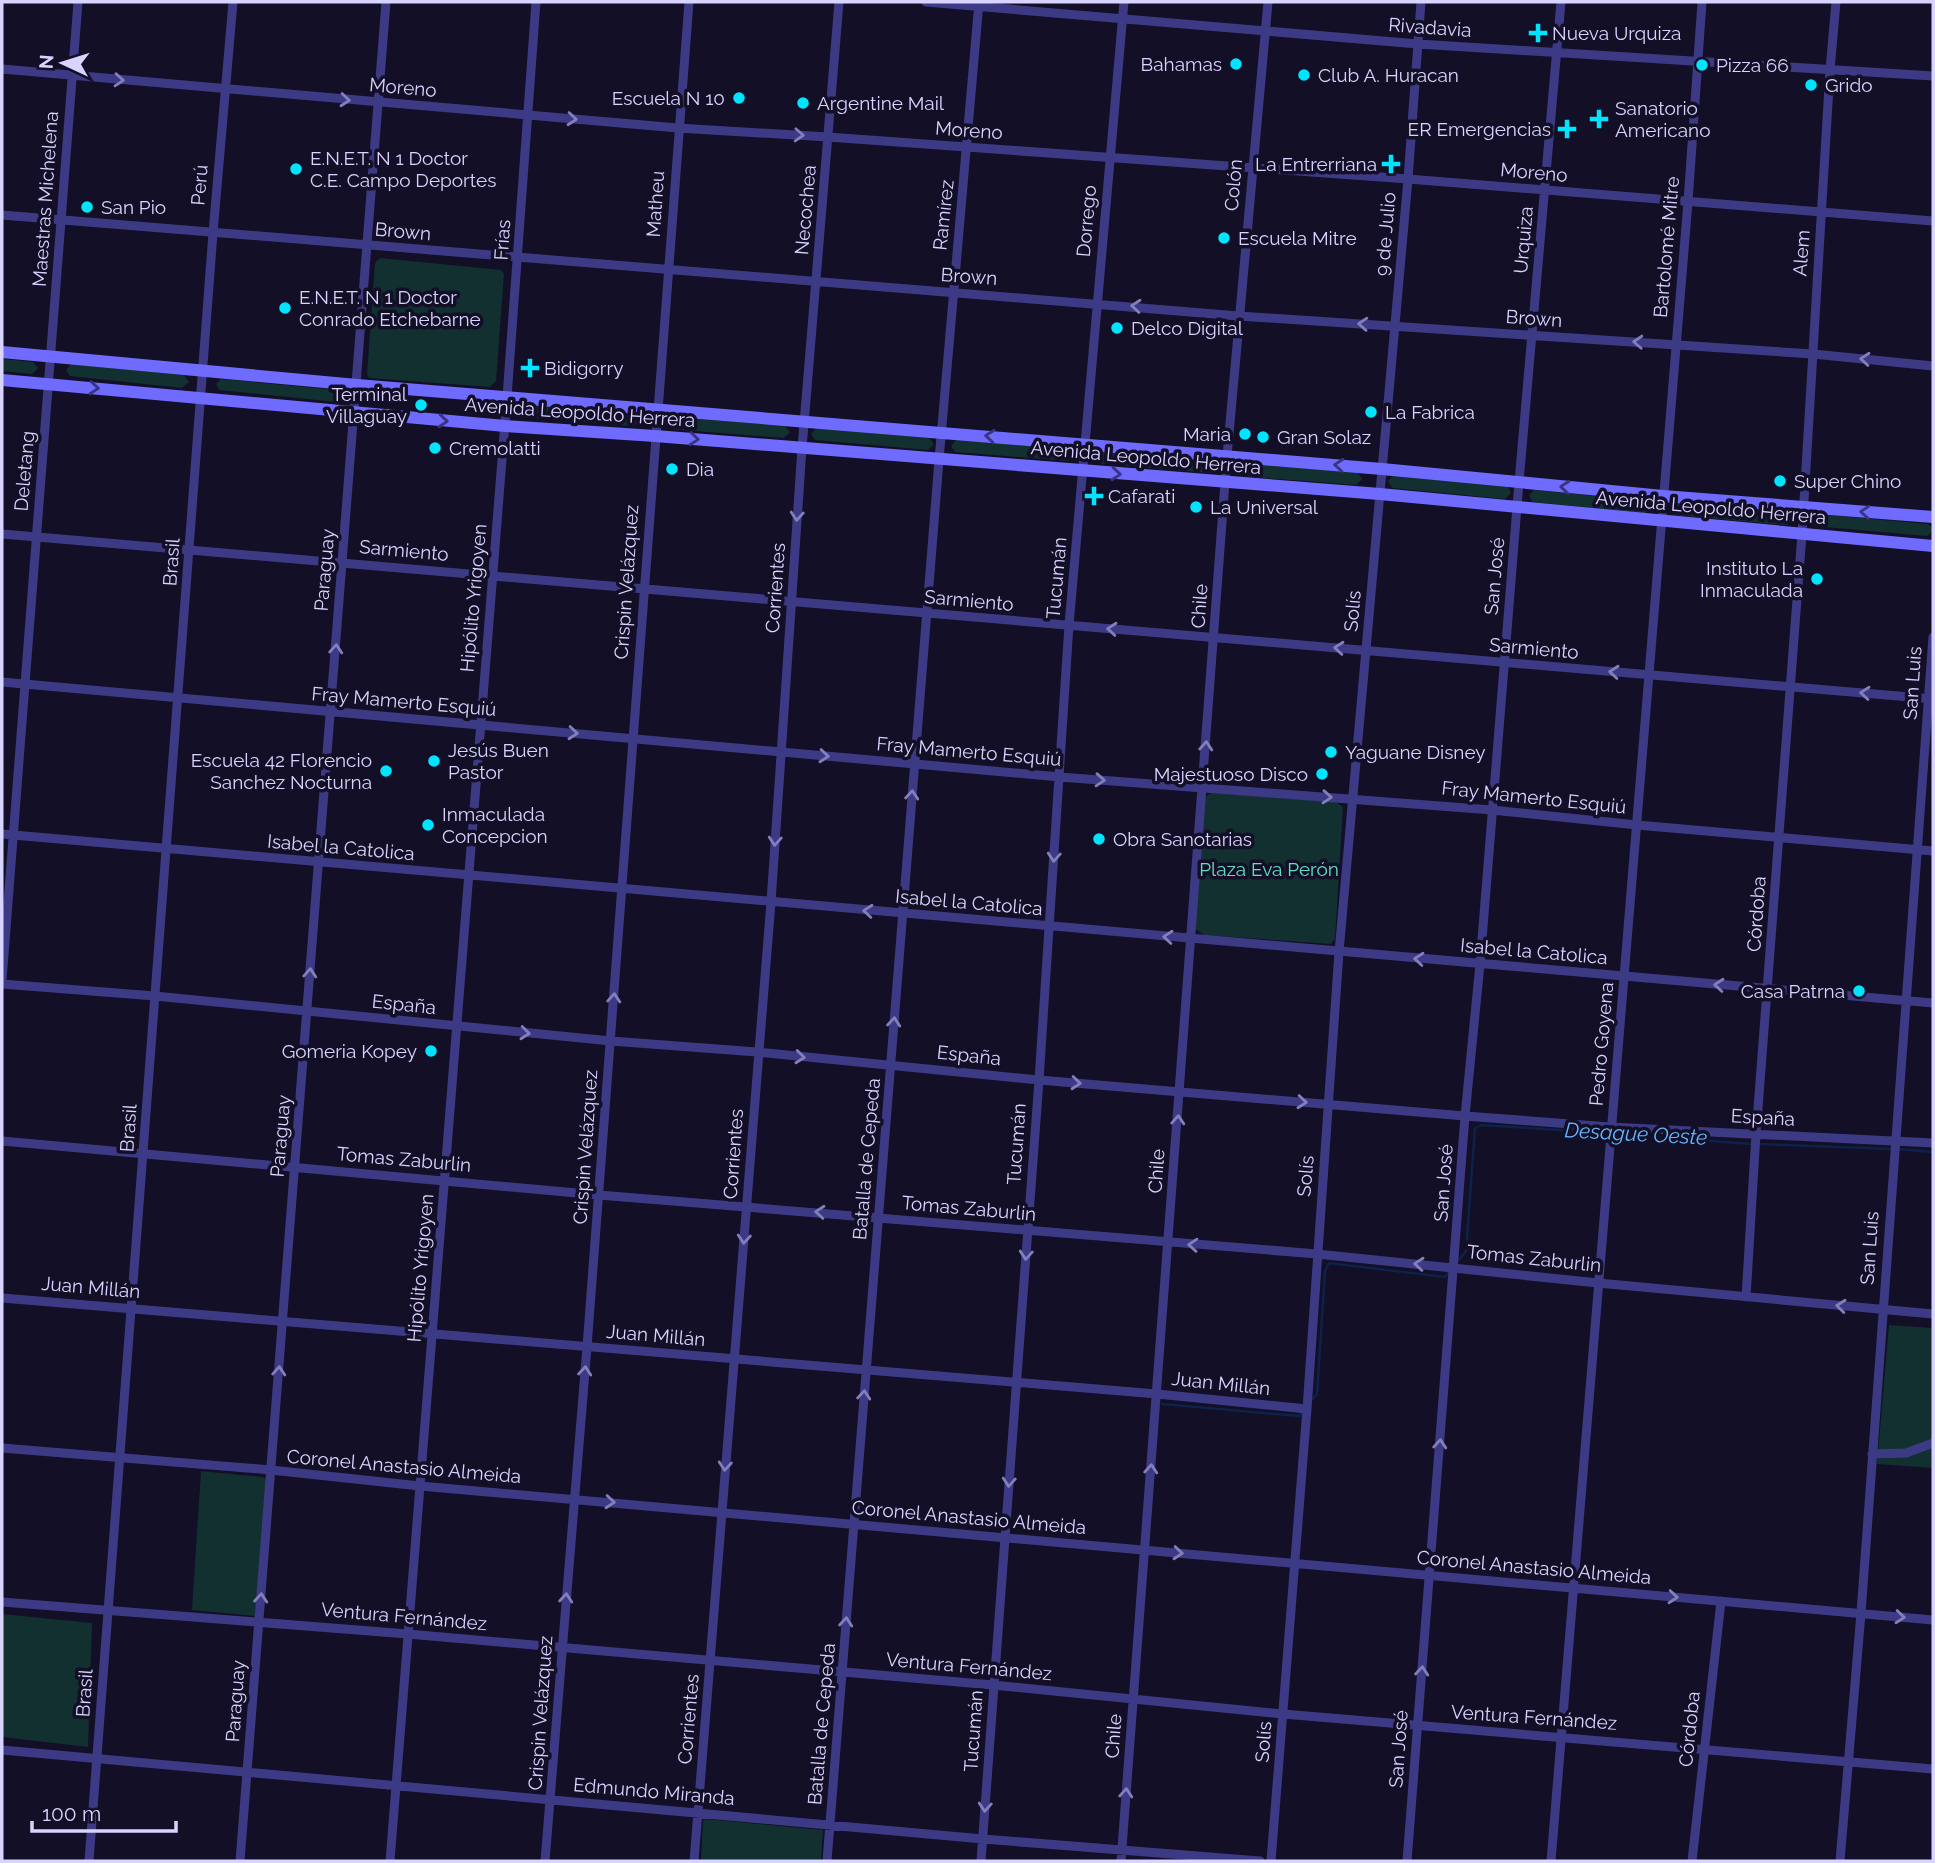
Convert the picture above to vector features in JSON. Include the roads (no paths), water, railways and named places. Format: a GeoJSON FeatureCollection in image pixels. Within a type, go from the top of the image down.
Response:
{"type":"FeatureCollection","features":[{"type":"Feature","properties":{"kind":"street","name":"Maestras Michelena"},"geometry":{"type":"LineString","coordinates":[[51,357],[78,2]]}},
{"type":"Feature","properties":{"kind":"street","name":"Perú"},"geometry":{"type":"LineString","coordinates":[[202,370],[233,2]]}},
{"type":"Feature","properties":{"kind":"street"},"geometry":{"type":"LineString","coordinates":[[355,413],[386,2]]}},
{"type":"Feature","properties":{"kind":"street","name":"Frías"},"geometry":{"type":"LineString","coordinates":[[505,426],[536,2]]}},
{"type":"Feature","properties":{"kind":"street","name":"Matheu"},"geometry":{"type":"LineString","coordinates":[[657,408],[689,2]]}},
{"type":"Feature","properties":{"kind":"street","name":"Necochea"},"geometry":{"type":"LineString","coordinates":[[802,448],[839,2]]}},
{"type":"Feature","properties":{"kind":"street","name":"Rivadavia"},"geometry":{"type":"LineString","coordinates":[[926,2],[979,4],[1418,44],[1933,76]]}},
{"type":"Feature","properties":{"kind":"street","name":"Dorrego"},"geometry":{"type":"LineString","coordinates":[[1086,444],[1124,2]]}},
{"type":"Feature","properties":{"kind":"street","name":"Colón"},"geometry":{"type":"LineString","coordinates":[[1227,456],[1268,2]]}},
{"type":"Feature","properties":{"kind":"street","name":"9 de Julio"},"geometry":{"type":"LineString","coordinates":[[1382,469],[1421,2]]}},
{"type":"Feature","properties":{"kind":"street","name":"Urquiza"},"geometry":{"type":"LineString","coordinates":[[1519,482],[1561,2]]}},
{"type":"Feature","properties":{"kind":"street","name":"Bartolomé Mitre"},"geometry":{"type":"LineString","coordinates":[[1661,522],[1702,2]]}},
{"type":"Feature","properties":{"kind":"street","name":"Alem"},"geometry":{"type":"LineString","coordinates":[[1802,534],[1836,2]]}},
{"type":"Feature","properties":{"kind":"street","name":"Ramírez"},"geometry":{"type":"LineString","coordinates":[[939,460],[979,4]]}},
{"type":"Feature","properties":{"kind":"street","name":"Moreno"},"geometry":{"type":"LineString","coordinates":[[2,69],[678,128],[1408,179],[1933,221]]}},
{"type":"Feature","properties":{"kind":"street","name":"Brown"},"geometry":{"type":"LineString","coordinates":[[2,215],[1239,316],[1676,345],[1933,366]]}},
{"type":"Feature","properties":{"kind":"street","name":"Avenida Leopoldo Herrera"},"geometry":{"type":"LineString","coordinates":[[2,352],[357,385],[657,408],[1933,517]]}},
{"type":"Feature","properties":{"kind":"street"},"geometry":{"type":"LineString","coordinates":[[49,384],[51,357]]}},
{"type":"Feature","properties":{"kind":"street"},"geometry":{"type":"LineString","coordinates":[[201,397],[202,370]]}},
{"type":"Feature","properties":{"kind":"street","name":"Avenida Leopoldo Herrera"},"geometry":{"type":"LineString","coordinates":[[2,380],[505,426],[1380,494],[1933,547]]}},
{"type":"Feature","properties":{"kind":"street","name":"Deletang"},"geometry":{"type":"LineString","coordinates":[[2,982],[49,384]]}},
{"type":"Feature","properties":{"kind":"street","name":"Brasil"},"geometry":{"type":"LineString","coordinates":[[89,1861],[201,397]]}},
{"type":"Feature","properties":{"kind":"street","name":"Crispin Velázquez"},"geometry":{"type":"LineString","coordinates":[[545,1861],[611,1041],[657,408]]}},
{"type":"Feature","properties":{"kind":"street","name":"Paraguay"},"geometry":{"type":"LineString","coordinates":[[240,1861],[355,413]]}},
{"type":"Feature","properties":{"kind":"street","name":"Hipólito Yrigoyen"},"geometry":{"type":"LineString","coordinates":[[390,1861],[505,426]]}},
{"type":"Feature","properties":{"kind":"street","name":"Tucumán"},"geometry":{"type":"LineString","coordinates":[[981,1861],[1039,1080],[1069,625],[1086,444]]}},
{"type":"Feature","properties":{"kind":"street","name":"Corrientes"},"geometry":{"type":"LineString","coordinates":[[694,1861],[771,902],[802,448]]}},
{"type":"Feature","properties":{"kind":"street","name":"Chile"},"geometry":{"type":"LineString","coordinates":[[1121,1861],[1227,456]]}},
{"type":"Feature","properties":{"kind":"street","name":"Batalla de Cepeda"},"geometry":{"type":"LineString","coordinates":[[827,1861],[939,460]]}},
{"type":"Feature","properties":{"kind":"street","name":"Solís"},"geometry":{"type":"LineString","coordinates":[[1271,1861],[1307,1409],[1339,952],[1382,469]]}},
{"type":"Feature","properties":{"kind":"street","name":"San José"},"geometry":{"type":"LineString","coordinates":[[1407,1861],[1465,1116],[1519,482]]}},
{"type":"Feature","properties":{"kind":"street","name":"Pedro Goyena"},"geometry":{"type":"LineString","coordinates":[[1551,1861],[1661,522]]}},
{"type":"Feature","properties":{"kind":"street","name":"Sarmiento"},"geometry":{"type":"LineString","coordinates":[[2,534],[1931,699]]}},
{"type":"Feature","properties":{"kind":"street","name":"Córdoba"},"geometry":{"type":"LineString","coordinates":[[1746,1297],[1802,534]]}},
{"type":"Feature","properties":{"kind":"street","name":"San Luis"},"geometry":{"type":"LineString","coordinates":[[1840,1861],[1861,1613],[1905,1001],[1931,699],[1933,637]]}},
{"type":"Feature","properties":{"kind":"street","name":"Fray Mamerto Esquiú"},"geometry":{"type":"LineString","coordinates":[[2,682],[1060,777],[1352,798],[1933,851]]}},
{"type":"Feature","properties":{"kind":"street","name":"Isabel la Catolica"},"geometry":{"type":"LineString","coordinates":[[2,834],[1933,1003]]}},
{"type":"Feature","properties":{"kind":"street","name":"España"},"geometry":{"type":"LineString","coordinates":[[2,982],[611,1041],[1465,1116],[1611,1127],[1933,1143]]}},
{"type":"Feature","properties":{"kind":"street","name":"Tomas Zaburlin"},"geometry":{"type":"LineString","coordinates":[[2,1141],[1168,1244],[1317,1254],[1933,1314]]}},
{"type":"Feature","properties":{"kind":"street","name":"Juan Millán"},"geometry":{"type":"LineString","coordinates":[[2,1298],[866,1372],[1157,1394],[1307,1409]]}},
{"type":"Feature","properties":{"kind":"street"},"geometry":{"type":"LineString","coordinates":[[1872,1454],[1906,1453],[1933,1443]]}},
{"type":"Feature","properties":{"kind":"street","name":"Coronel Anastasio Almeida"},"geometry":{"type":"LineString","coordinates":[[2,1448],[1933,1620]]}},
{"type":"Feature","properties":{"kind":"street","name":"Córdoba"},"geometry":{"type":"LineString","coordinates":[[1692,1861],[1721,1601]]}},
{"type":"Feature","properties":{"kind":"street","name":"Ventura Fernández"},"geometry":{"type":"LineString","coordinates":[[2,1602],[710,1660],[1283,1714],[1933,1769]]}},
{"type":"Feature","properties":{"kind":"street","name":"Edmundo Miranda"},"geometry":{"type":"LineString","coordinates":[[2,1750],[983,1839],[1260,1861]]}},
{"type":"Feature","properties":{"kind":"waterway","name":"Desague Oeste"},"geometry":{"type":"LineString","coordinates":[[1459,1260],[1466,1251],[1475,1128],[1481,1125],[1609,1133]]}},
{"type":"Feature","properties":{"kind":"waterway","name":"Desague Oeste"},"geometry":{"type":"LineString","coordinates":[[1615,1134],[1752,1144]]}},
{"type":"Feature","properties":{"kind":"waterway","name":"Desague Oeste"},"geometry":{"type":"LineString","coordinates":[[1758,1144],[1892,1149]]}},
{"type":"Feature","properties":{"kind":"waterway","name":"Desague Oeste"},"geometry":{"type":"LineString","coordinates":[[1898,1149],[1933,1152]]}},
{"type":"Feature","properties":{"kind":"waterway","name":"Desague Oeste"},"geometry":{"type":"LineString","coordinates":[[1311,1401],[1317,1394],[1325,1271],[1329,1263],[1445,1277],[1449,1272]]}},
{"type":"Feature","properties":{"kind":"waterway","name":"Desague Oeste"},"geometry":{"type":"LineString","coordinates":[[1162,1404],[1299,1416],[1303,1412]]}},
{"type":"Feature","properties":{"kind":"place","name":"Nueva Urquiza"},"geometry":{"type":"Point","coordinates":[1538,33]}},
{"type":"Feature","properties":{"kind":"place","name":"Bahamas"},"geometry":{"type":"Point","coordinates":[1236,64]}},
{"type":"Feature","properties":{"kind":"place","name":"Pizza 66"},"geometry":{"type":"Point","coordinates":[1702,65]}},
{"type":"Feature","properties":{"kind":"place","name":"Club A. Huracan"},"geometry":{"type":"Point","coordinates":[1304,75]}},
{"type":"Feature","properties":{"kind":"place","name":"Grido"},"geometry":{"type":"Point","coordinates":[1811,85]}},
{"type":"Feature","properties":{"kind":"place","name":"Escuela N 10"},"geometry":{"type":"Point","coordinates":[739,98]}},
{"type":"Feature","properties":{"kind":"place","name":"Argentine Mail"},"geometry":{"type":"Point","coordinates":[803,103]}},
{"type":"Feature","properties":{"kind":"place","name":"Sanatorio Americano"},"geometry":{"type":"Point","coordinates":[1599,119]}},
{"type":"Feature","properties":{"kind":"place","name":"ER Emergencias"},"geometry":{"type":"Point","coordinates":[1567,129]}},
{"type":"Feature","properties":{"kind":"place","name":"La Entrerriana"},"geometry":{"type":"Point","coordinates":[1391,164]}},
{"type":"Feature","properties":{"kind":"place","name":"E.N.E.T. N 1 Doctor C.E. Campo Deportes"},"geometry":{"type":"Point","coordinates":[296,169]}},
{"type":"Feature","properties":{"kind":"place","name":"San Pio"},"geometry":{"type":"Point","coordinates":[87,207]}},
{"type":"Feature","properties":{"kind":"place","name":"Escuela Mitre"},"geometry":{"type":"Point","coordinates":[1224,238]}},
{"type":"Feature","properties":{"kind":"place","name":"E.N.E.T. N 1 Doctor Conrado Etchebarne"},"geometry":{"type":"Point","coordinates":[285,308]}},
{"type":"Feature","properties":{"kind":"place","name":"Delco Digital"},"geometry":{"type":"Point","coordinates":[1117,328]}},
{"type":"Feature","properties":{"kind":"place","name":"Bidigorry"},"geometry":{"type":"Point","coordinates":[530,368]}},
{"type":"Feature","properties":{"kind":"place","name":"Terminal Villaguay"},"geometry":{"type":"Point","coordinates":[421,405]}},
{"type":"Feature","properties":{"kind":"place","name":"La Fabrica"},"geometry":{"type":"Point","coordinates":[1371,412]}},
{"type":"Feature","properties":{"kind":"place","name":"Maria"},"geometry":{"type":"Point","coordinates":[1245,434]}},
{"type":"Feature","properties":{"kind":"place","name":"Gran Solaz"},"geometry":{"type":"Point","coordinates":[1263,437]}},
{"type":"Feature","properties":{"kind":"place","name":"Cremolatti"},"geometry":{"type":"Point","coordinates":[435,448]}},
{"type":"Feature","properties":{"kind":"place","name":"Dia"},"geometry":{"type":"Point","coordinates":[672,469]}},
{"type":"Feature","properties":{"kind":"place","name":"Super Chino"},"geometry":{"type":"Point","coordinates":[1780,481]}},
{"type":"Feature","properties":{"kind":"place","name":"Cafarati"},"geometry":{"type":"Point","coordinates":[1094,496]}},
{"type":"Feature","properties":{"kind":"place","name":"La Universal"},"geometry":{"type":"Point","coordinates":[1196,507]}},
{"type":"Feature","properties":{"kind":"place","name":"Instituto La Inmaculada"},"geometry":{"type":"Point","coordinates":[1817,579]}},
{"type":"Feature","properties":{"kind":"place","name":"Yaguane Disney"},"geometry":{"type":"Point","coordinates":[1331,752]}},
{"type":"Feature","properties":{"kind":"place","name":"Jesús Buen Pastor"},"geometry":{"type":"Point","coordinates":[434,761]}},
{"type":"Feature","properties":{"kind":"place","name":"Escuela 42 Florencio Sanchez Nocturna"},"geometry":{"type":"Point","coordinates":[386,771]}},
{"type":"Feature","properties":{"kind":"place","name":"Majestuoso Disco"},"geometry":{"type":"Point","coordinates":[1322,774]}},
{"type":"Feature","properties":{"kind":"place","name":"Inmaculada Concepcion"},"geometry":{"type":"Point","coordinates":[428,825]}},
{"type":"Feature","properties":{"kind":"place","name":"Obra Sanotarias"},"geometry":{"type":"Point","coordinates":[1099,839]}},
{"type":"Feature","properties":{"kind":"place","name":"Casa Patrna"},"geometry":{"type":"Point","coordinates":[1859,991]}},
{"type":"Feature","properties":{"kind":"place","name":"Gomeria Kopey"},"geometry":{"type":"Point","coordinates":[431,1051]}},
{"type":"Feature","properties":{"kind":"park label","name":"Plaza Eva Perón"},"geometry":{"type":"Point","coordinates":[1269,869]}}]}
